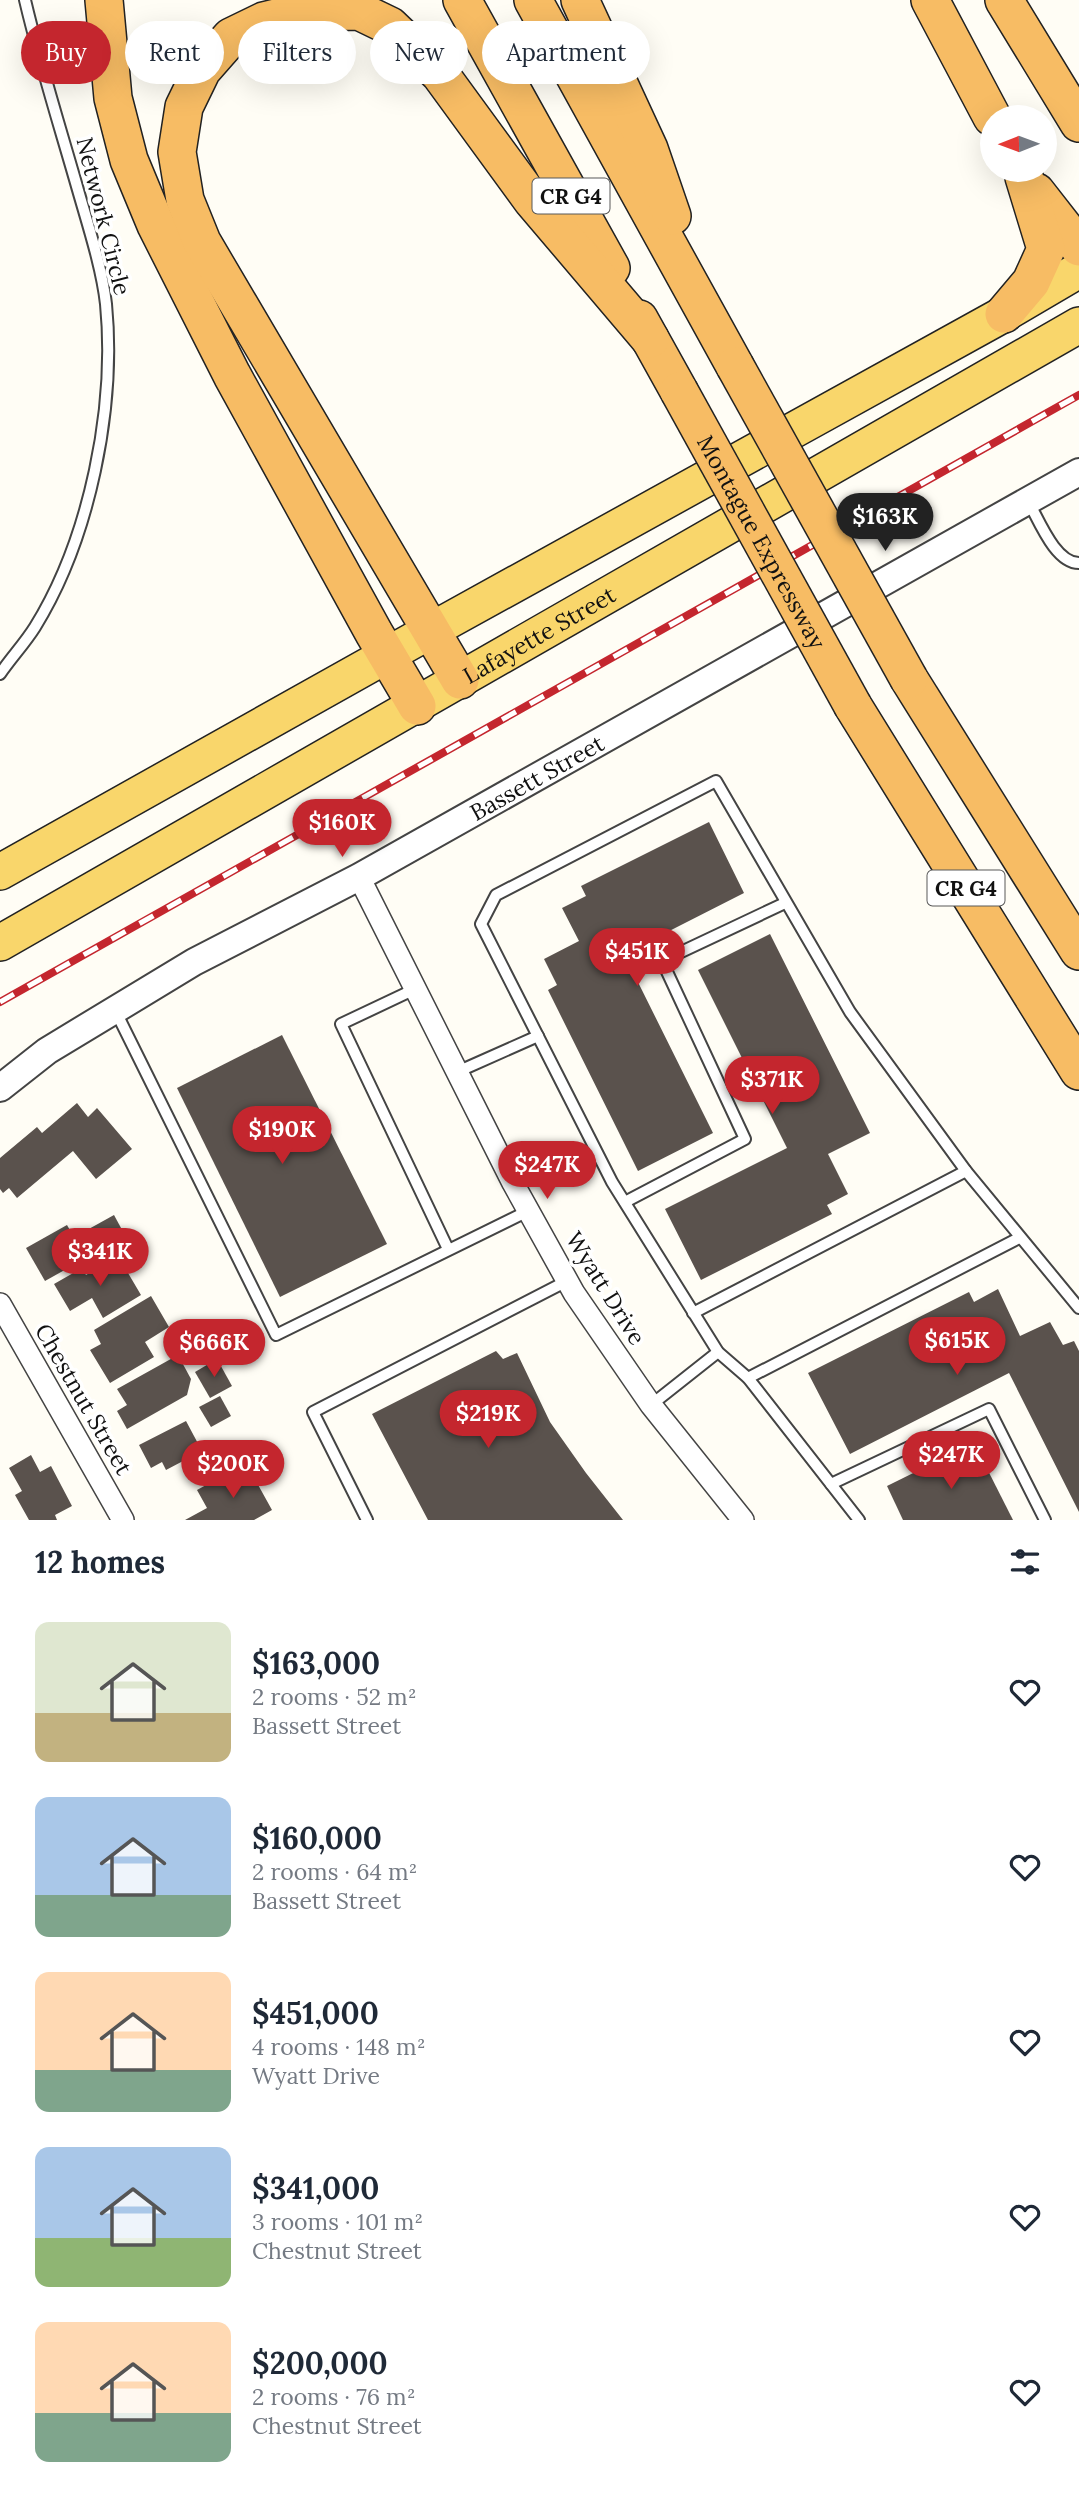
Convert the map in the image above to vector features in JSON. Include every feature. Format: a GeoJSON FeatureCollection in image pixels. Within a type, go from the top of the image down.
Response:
{"type":"FeatureCollection","features":[{"type":"Feature","properties":{"kind":"highway"},"geometry":{"type":"LineString","coordinates":[[104,0],[113,98],[129,160],[156,225],[232,375],[386,655],[417,706]]}},
{"type":"Feature","properties":{"kind":"highway","name":"Montague Expressway"},"geometry":{"type":"LineString","coordinates":[[462,0],[853,706],[1079,1071]]}},
{"type":"Feature","properties":{"kind":"highway","name":"CR G4"},"geometry":{"type":"LineString","coordinates":[[533,0],[909,679],[1079,951]]}},
{"type":"Feature","properties":{"kind":"highway"},"geometry":{"type":"LineString","coordinates":[[580,0],[649,149],[706,313]]}},
{"type":"Feature","properties":{"kind":"highway"},"geometry":{"type":"LineString","coordinates":[[930,0],[986,105]]}},
{"type":"Feature","properties":{"kind":"highway"},"geometry":{"type":"LineString","coordinates":[[1004,0],[1079,122]]}},
{"type":"Feature","properties":{"kind":"highway"},"geometry":{"type":"LineString","coordinates":[[460,680],[202,242],[185,200],[177,152],[184,107],[202,70],[231,37],[264,21],[300,12],[359,11],[390,26],[440,74],[532,200],[650,339]]}},
{"type":"Feature","properties":{"kind":"highway"},"geometry":{"type":"LineString","coordinates":[[1004,314],[1031,282],[1046,249],[1025,182]]}},
{"type":"Feature","properties":{"kind":"highway"},"geometry":{"type":"LineString","coordinates":[[1029,182],[1079,247]]}},
{"type":"Feature","properties":{"kind":"main road"},"geometry":{"type":"LineString","coordinates":[[0,872],[1079,270]]}},
{"type":"Feature","properties":{"kind":"main road","name":"Lafayette Street"},"geometry":{"type":"LineString","coordinates":[[0,943],[1079,325]]}},
{"type":"Feature","properties":{"kind":"street","name":"Bassett Street"},"geometry":{"type":"LineString","coordinates":[[0,1088],[47,1051],[194,962],[359,877],[1079,472]]}},
{"type":"Feature","properties":{"kind":"street","name":"Wyatt Drive"},"geometry":{"type":"LineString","coordinates":[[359,877],[528,1210],[567,1281],[651,1405],[736,1518]]}},
{"type":"Feature","properties":{"kind":"street","name":"Chestnut Street"},"geometry":{"type":"LineString","coordinates":[[0,1304],[123,1520]]}},
{"type":"Feature","properties":{"kind":"lane","name":"Network Circle"},"geometry":{"type":"LineString","coordinates":[[0,674],[35,627],[62,575],[83,518],[96,466],[104,412],[107,358],[106,303],[88,224],[25,0]]}},
{"type":"Feature","properties":{"kind":"lane"},"geometry":{"type":"LineString","coordinates":[[1028,501],[1058,553],[1071,563],[1079,563]]}},
{"type":"Feature","properties":{"kind":"lane"},"geometry":{"type":"LineString","coordinates":[[859,1520],[748,1378],[718,1352],[625,1202],[481,924],[496,895],[716,781],[850,1012],[966,1171],[1079,1308]]}},
{"type":"Feature","properties":{"kind":"lane"},"geometry":{"type":"LineString","coordinates":[[625,1202],[745,1139],[662,961],[785,903]]}},
{"type":"Feature","properties":{"kind":"lane"},"geometry":{"type":"LineString","coordinates":[[415,989],[341,1024],[448,1250]]}},
{"type":"Feature","properties":{"kind":"lane"},"geometry":{"type":"LineString","coordinates":[[115,1010],[276,1335],[528,1210]]}},
{"type":"Feature","properties":{"kind":"lane"},"geometry":{"type":"LineString","coordinates":[[457,1072],[538,1036]]}},
{"type":"Feature","properties":{"kind":"lane"},"geometry":{"type":"LineString","coordinates":[[693,1312],[966,1171]]}},
{"type":"Feature","properties":{"kind":"lane"},"geometry":{"type":"LineString","coordinates":[[748,1378],[1019,1238]]}},
{"type":"Feature","properties":{"kind":"lane"},"geometry":{"type":"LineString","coordinates":[[367,1520],[313,1412],[567,1281]]}},
{"type":"Feature","properties":{"kind":"lane"},"geometry":{"type":"LineString","coordinates":[[651,1405],[718,1352]]}},
{"type":"Feature","properties":{"kind":"lane"},"geometry":{"type":"LineString","coordinates":[[831,1484],[989,1409],[1045,1520]]}},
{"type":"Feature","properties":{"kind":"building"},"geometry":{"type":"Polygon","coordinates":[[[709,822],[744,893],[624,954],[713,1133],[638,1171],[548,990],[557,985],[544,959],[579,941],[562,908],[586,896],[581,886],[709,822]]]}},
{"type":"Feature","properties":{"kind":"building"},"geometry":{"type":"Polygon","coordinates":[[[770,934],[870,1133],[828,1154],[848,1194],[827,1205],[832,1214],[701,1280],[665,1209],[787,1148],[698,970],[770,934]]]}},
{"type":"Feature","properties":{"kind":"building"},"geometry":{"type":"Polygon","coordinates":[[[282,1035],[387,1244],[280,1297],[177,1088],[282,1035]]]}},
{"type":"Feature","properties":{"kind":"building"},"geometry":{"type":"Polygon","coordinates":[[[77,1103],[88,1117],[97,1108],[132,1149],[96,1179],[73,1151],[17,1198],[9,1188],[3,1193],[0,1189],[0,1158],[37,1127],[42,1133],[77,1103]]]}},
{"type":"Feature","properties":{"kind":"building"},"geometry":{"type":"Polygon","coordinates":[[[114,1215],[127,1239],[100,1254],[87,1230],[114,1215]]]}},
{"type":"Feature","properties":{"kind":"building"},"geometry":{"type":"Polygon","coordinates":[[[67,1225],[86,1258],[45,1281],[26,1248],[67,1225]]]}},
{"type":"Feature","properties":{"kind":"building"},"geometry":{"type":"Polygon","coordinates":[[[118,1256],[141,1295],[103,1318],[92,1298],[70,1311],[54,1284],[82,1268],[86,1275],[118,1256]]]}},
{"type":"Feature","properties":{"kind":"building"},"geometry":{"type":"Polygon","coordinates":[[[998,1289],[1020,1336],[1050,1322],[1063,1345],[1074,1341],[1079,1351],[1079,1512],[1009,1373],[850,1454],[808,1373],[969,1292],[974,1302],[998,1289]]]}},
{"type":"Feature","properties":{"kind":"building"},"geometry":{"type":"Polygon","coordinates":[[[151,1296],[169,1327],[145,1342],[154,1357],[110,1383],[90,1350],[101,1344],[94,1330],[151,1296]]]}},
{"type":"Feature","properties":{"kind":"building"},"geometry":{"type":"Polygon","coordinates":[[[496,1351],[503,1359],[517,1353],[550,1422],[623,1520],[428,1520],[372,1414],[496,1351]]]}},
{"type":"Feature","properties":{"kind":"building"},"geometry":{"type":"Polygon","coordinates":[[[178,1355],[191,1379],[187,1395],[127,1429],[117,1411],[127,1405],[117,1389],[178,1355]]]}},
{"type":"Feature","properties":{"kind":"building"},"geometry":{"type":"Polygon","coordinates":[[[217,1359],[232,1386],[210,1398],[195,1372],[217,1359]]]}},
{"type":"Feature","properties":{"kind":"building"},"geometry":{"type":"Polygon","coordinates":[[[220,1396],[231,1416],[211,1427],[199,1407],[220,1396]]]}},
{"type":"Feature","properties":{"kind":"building"},"geometry":{"type":"Polygon","coordinates":[[[186,1421],[202,1451],[166,1470],[162,1462],[151,1468],[139,1445],[186,1421]]]}},
{"type":"Feature","properties":{"kind":"building"},"geometry":{"type":"Polygon","coordinates":[[[974,1443],[1013,1520],[903,1520],[887,1486],[974,1443]]]}},
{"type":"Feature","properties":{"kind":"building"},"geometry":{"type":"Polygon","coordinates":[[[31,1455],[40,1472],[51,1466],[72,1506],[55,1515],[57,1520],[29,1520],[15,1495],[22,1491],[9,1468],[31,1455]]]}},
{"type":"Feature","properties":{"kind":"building"},"geometry":{"type":"Polygon","coordinates":[[[251,1472],[272,1510],[254,1520],[185,1520],[207,1508],[197,1490],[226,1474],[231,1483],[251,1472]]]}},
{"type":"Feature","properties":{"kind":"railway"},"geometry":{"type":"LineString","coordinates":[[0,1002],[1079,395]]}}]}
